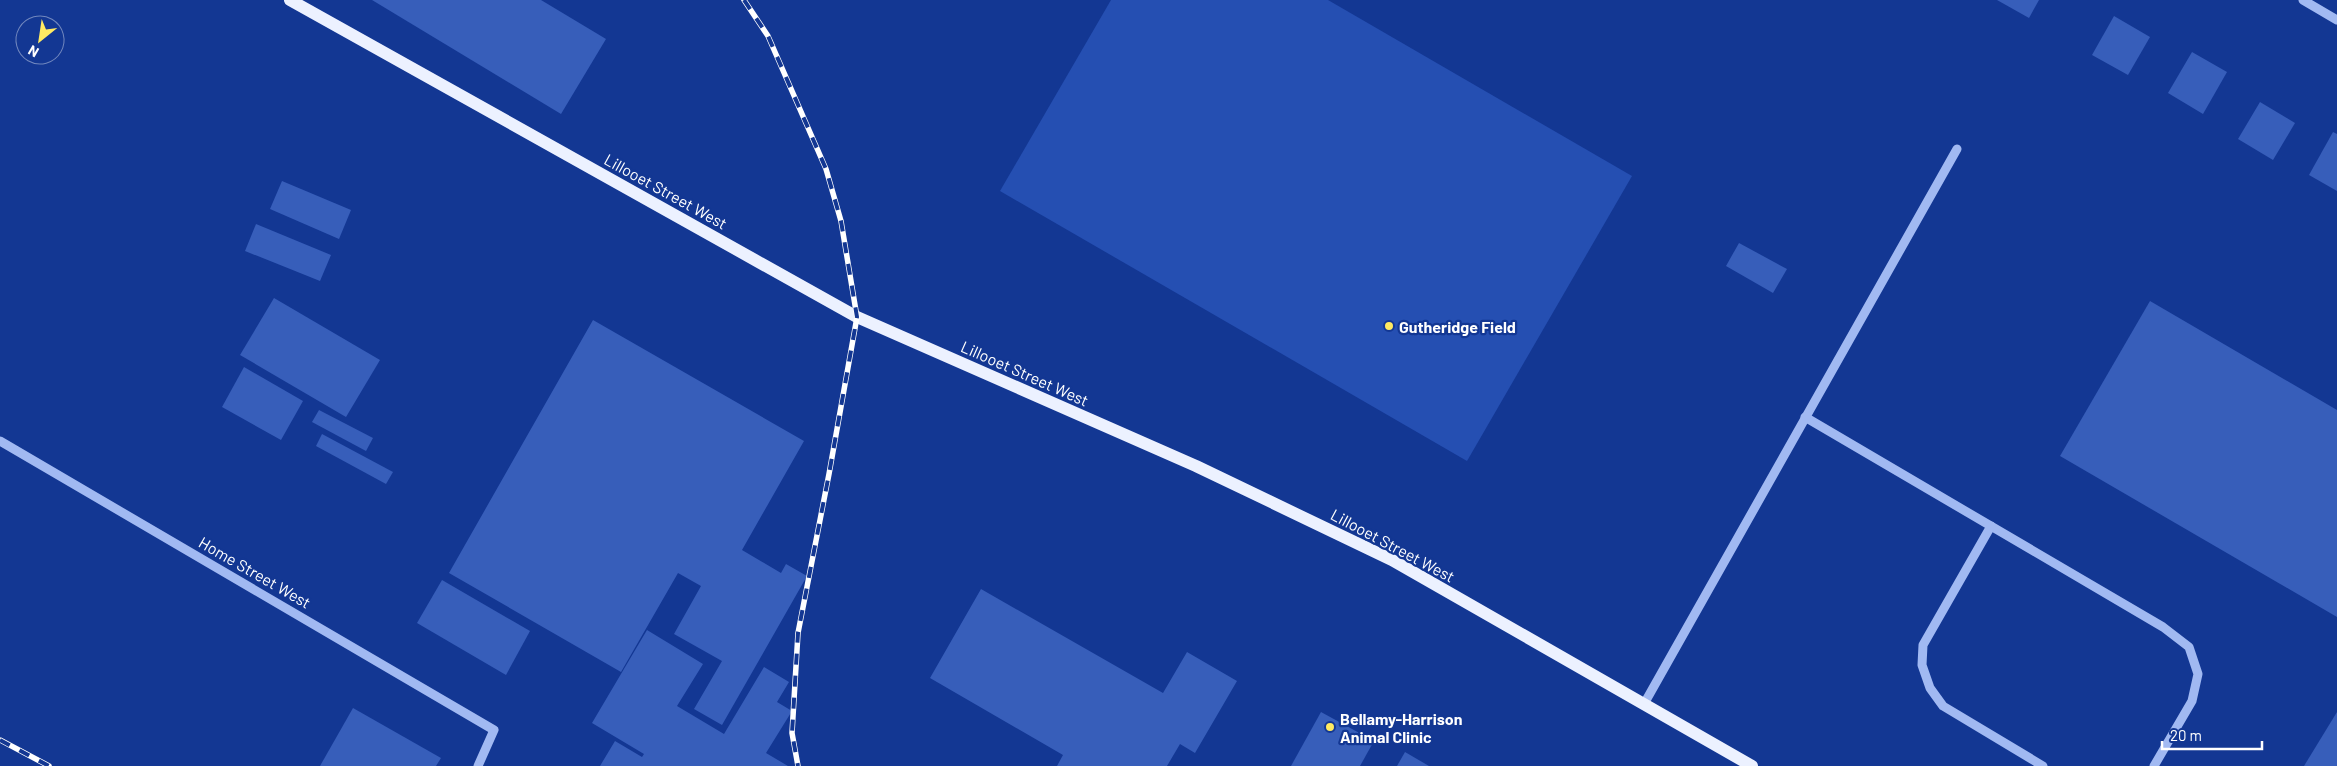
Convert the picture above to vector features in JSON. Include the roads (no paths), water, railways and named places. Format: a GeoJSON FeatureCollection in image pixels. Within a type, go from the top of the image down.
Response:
{"type":"FeatureCollection","features":[{"type":"Feature","properties":{"kind":"main road","name":"Lillooet Street West"},"geometry":{"type":"LineString","coordinates":[[290,0],[857,317],[1196,466],[1392,560],[1752,766]]}},
{"type":"Feature","properties":{"kind":"street"},"geometry":{"type":"LineString","coordinates":[[2302,0],[2337,20]]}},
{"type":"Feature","properties":{"kind":"street"},"geometry":{"type":"LineString","coordinates":[[1644,704],[1957,149]]}},
{"type":"Feature","properties":{"kind":"street"},"geometry":{"type":"LineString","coordinates":[[1805,417],[2163,627],[2189,647],[2198,674],[2192,700],[2154,766]]}},
{"type":"Feature","properties":{"kind":"street","name":"Home Street West"},"geometry":{"type":"LineString","coordinates":[[0,441],[494,730],[478,766]]}},
{"type":"Feature","properties":{"kind":"street"},"geometry":{"type":"LineString","coordinates":[[1991,526],[1923,645],[1922,665],[1930,688],[1943,706],[2042,766]]}},
{"type":"Feature","properties":{"kind":"railway"},"geometry":{"type":"LineString","coordinates":[[744,0],[768,36],[826,169],[841,221],[857,317],[798,633],[792,733],[798,766]]}},
{"type":"Feature","properties":{"kind":"railway"},"geometry":{"type":"LineString","coordinates":[[0,740],[49,766]]}},
{"type":"Feature","properties":{"kind":"place","name":"Gutheridge Field"},"geometry":{"type":"Point","coordinates":[1389,326]}},
{"type":"Feature","properties":{"kind":"place","name":"Bellamy-Harrison Animal Clinic"},"geometry":{"type":"Point","coordinates":[1330,727]}}]}
